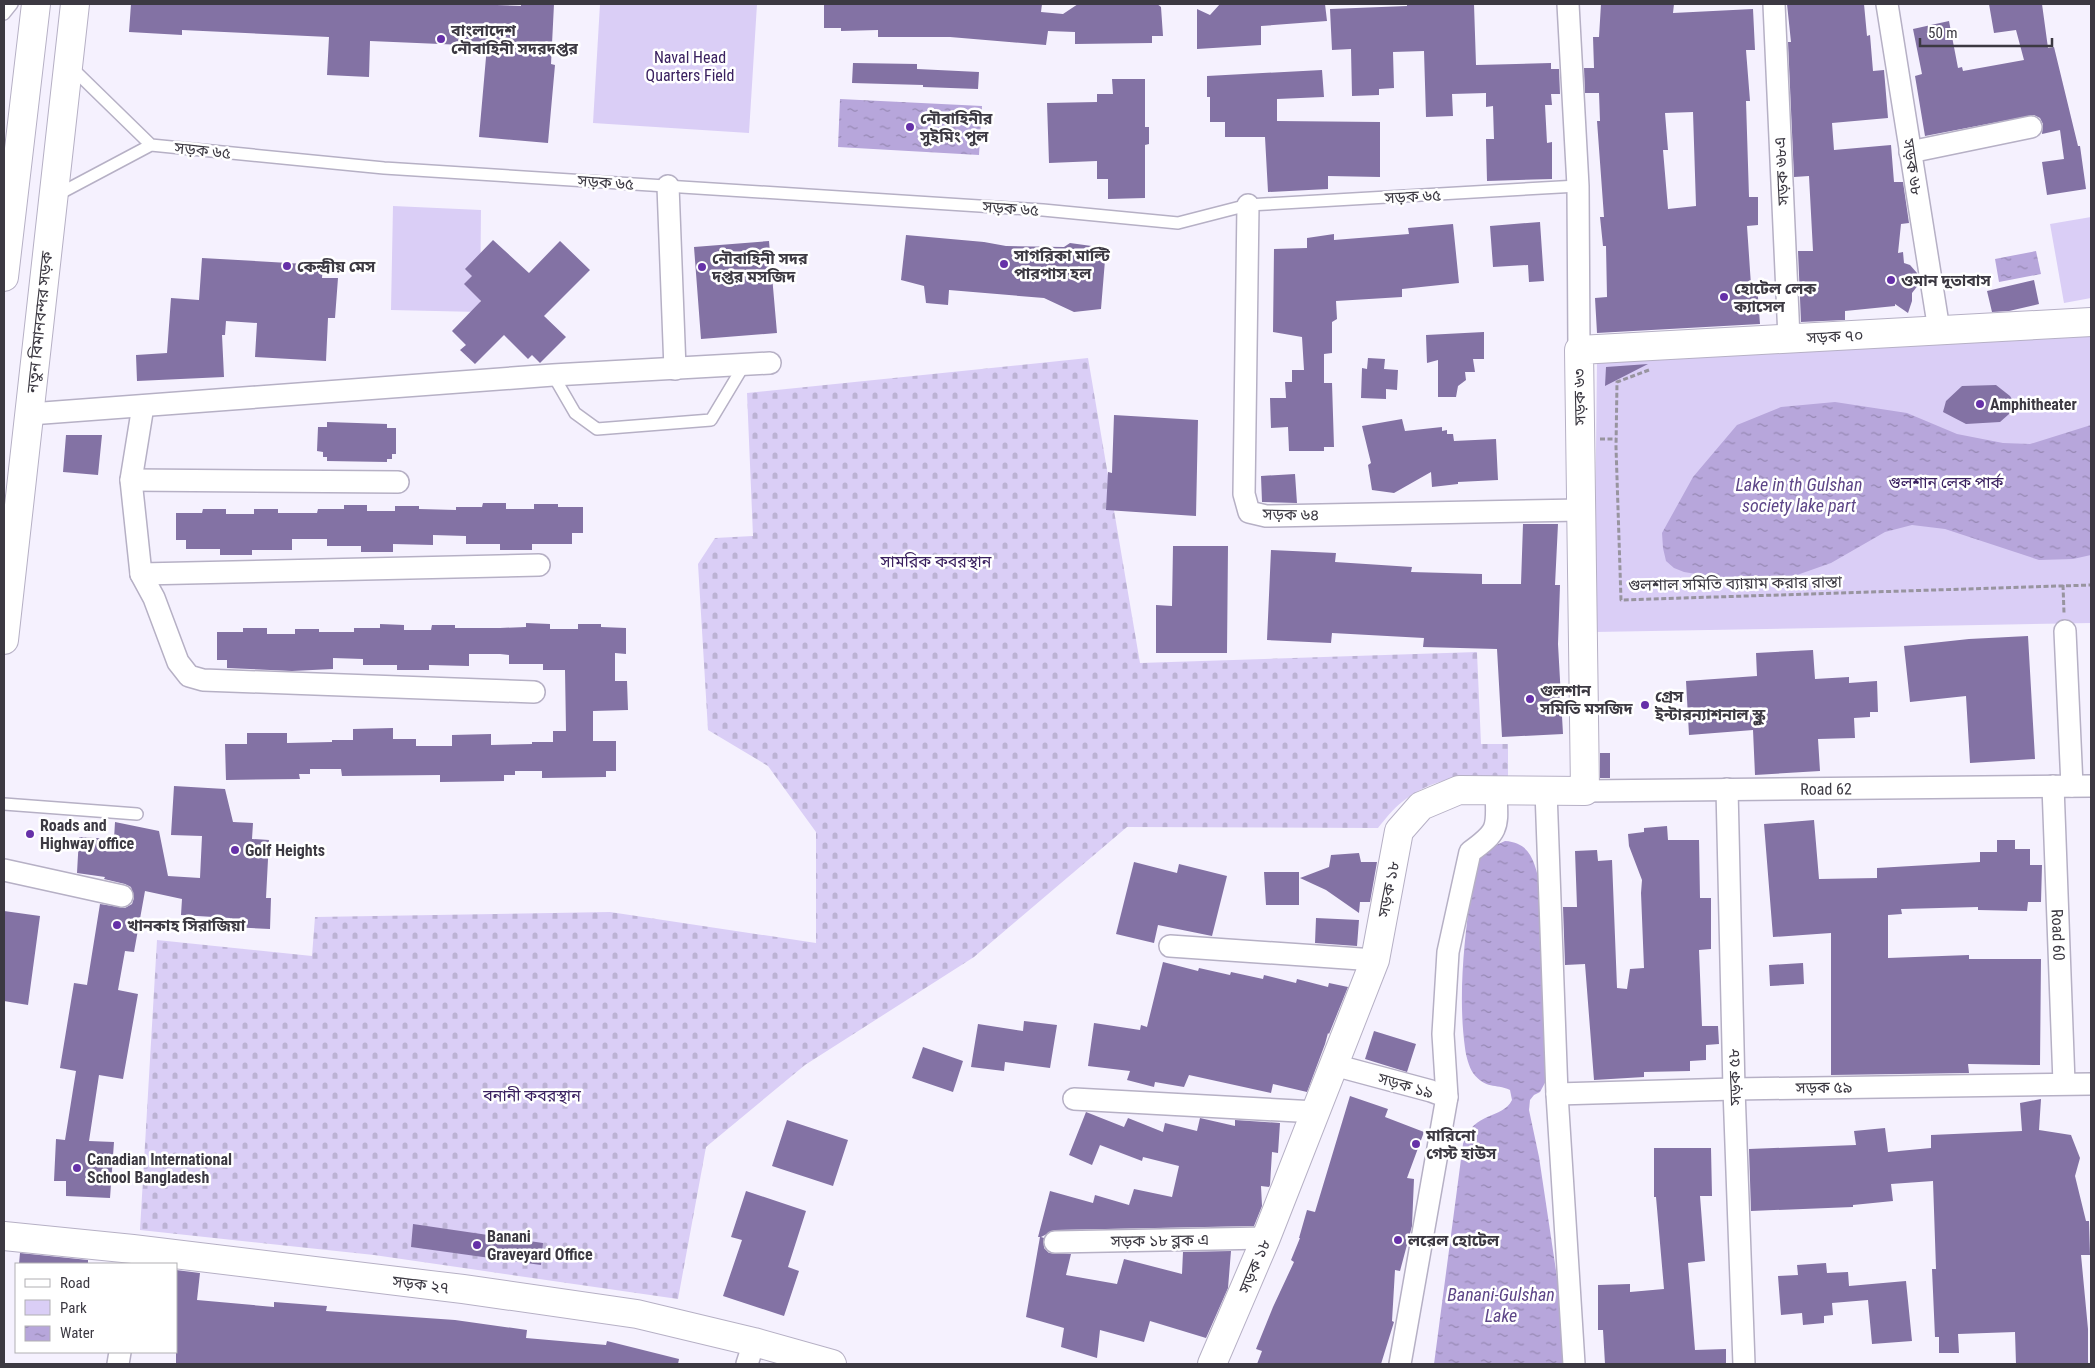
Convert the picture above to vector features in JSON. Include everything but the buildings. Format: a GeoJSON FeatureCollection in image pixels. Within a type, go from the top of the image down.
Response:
{"type":"FeatureCollection","features":[{"type":"Feature","properties":{"kind":"main road"},"geometry":{"type":"LineString","coordinates":[[4,277],[36,4]]}},
{"type":"Feature","properties":{"kind":"main road","name":"নতুন বিমানবন্দর সড়ক"},"geometry":{"type":"LineString","coordinates":[[4,640],[75,4]]}},
{"type":"Feature","properties":{"kind":"main road","name":"সড়ক ৭০"},"geometry":{"type":"LineString","coordinates":[[1579,350],[2091,322]]}},
{"type":"Feature","properties":{"kind":"main road","name":"সড়ক ৬৩"},"geometry":{"type":"LineString","coordinates":[[1563,791],[1581,510],[1579,350]]}},
{"type":"Feature","properties":{"kind":"main road","name":"সড়ক ১৮"},"geometry":{"type":"LineString","coordinates":[[1212,1364],[1266,1238],[1374,960],[1399,831],[1421,806],[1459,790],[1563,791]]}},
{"type":"Feature","properties":{"kind":"main road","name":"সড়ক ২৭"},"geometry":{"type":"LineString","coordinates":[[4,1236],[132,1257],[463,1288],[628,1312],[750,1353],[832,1364]]}},
{"type":"Feature","properties":{"kind":"street","name":"সড়ক ৬৩"},"geometry":{"type":"LineString","coordinates":[[1568,4],[1578,186],[1579,350]]}},
{"type":"Feature","properties":{"kind":"street","name":"সড়ক ৬৮এ"},"geometry":{"type":"LineString","coordinates":[[1774,4],[1789,338]]}},
{"type":"Feature","properties":{"kind":"street","name":"সড়ক ৬৮"},"geometry":{"type":"LineString","coordinates":[[1887,4],[1939,330]]}},
{"type":"Feature","properties":{"kind":"street"},"geometry":{"type":"LineString","coordinates":[[1910,152],[2031,126]]}},
{"type":"Feature","properties":{"kind":"street"},"geometry":{"type":"LineString","coordinates":[[668,186],[675,369]]}},
{"type":"Feature","properties":{"kind":"street","name":"সড়ক ৬৪"},"geometry":{"type":"LineString","coordinates":[[1248,205],[1244,494],[1249,512],[1266,516],[1581,510]]}},
{"type":"Feature","properties":{"kind":"street"},"geometry":{"type":"LineString","coordinates":[[30,414],[553,375],[770,363]]}},
{"type":"Feature","properties":{"kind":"street"},"geometry":{"type":"LineString","coordinates":[[144,406],[131,480],[141,574],[154,598],[178,662],[189,676],[203,680],[534,692]]}},
{"type":"Feature","properties":{"kind":"street"},"geometry":{"type":"LineString","coordinates":[[131,480],[398,482]]}},
{"type":"Feature","properties":{"kind":"street"},"geometry":{"type":"LineString","coordinates":[[141,574],[539,565]]}},
{"type":"Feature","properties":{"kind":"street","name":"Road 60"},"geometry":{"type":"LineString","coordinates":[[2064,1083],[2072,786],[2065,631]]}},
{"type":"Feature","properties":{"kind":"street","name":"Road 62"},"geometry":{"type":"LineString","coordinates":[[1563,791],[2072,786]]}},
{"type":"Feature","properties":{"kind":"street","name":"সড়ক ৫৮"},"geometry":{"type":"LineString","coordinates":[[1727,790],[1734,1089],[1744,1364]]}},
{"type":"Feature","properties":{"kind":"street"},"geometry":{"type":"LineString","coordinates":[[1447,1097],[1443,1034],[1448,952],[1470,852],[1492,835],[1497,823],[1496,791]]}},
{"type":"Feature","properties":{"kind":"street"},"geometry":{"type":"LineString","coordinates":[[1563,791],[1557,1094],[1574,1364]]}},
{"type":"Feature","properties":{"kind":"street"},"geometry":{"type":"LineString","coordinates":[[4,870],[122,896]]}},
{"type":"Feature","properties":{"kind":"street"},"geometry":{"type":"LineString","coordinates":[[1170,946],[1374,960]]}},
{"type":"Feature","properties":{"kind":"street","name":"সড়ক ১৯"},"geometry":{"type":"LineString","coordinates":[[1334,1065],[1447,1097],[1400,1364]]}},
{"type":"Feature","properties":{"kind":"street","name":"সড়ক ৫৯"},"geometry":{"type":"LineString","coordinates":[[1557,1094],[1734,1089],[2091,1084]]}},
{"type":"Feature","properties":{"kind":"street"},"geometry":{"type":"LineString","coordinates":[[1074,1099],[1316,1112]]}},
{"type":"Feature","properties":{"kind":"street","name":"সড়ক ১৮ ব্লক এ"},"geometry":{"type":"LineString","coordinates":[[1055,1242],[1266,1238]]}},
{"type":"Feature","properties":{"kind":"lane"},"geometry":{"type":"LineString","coordinates":[[4,14],[12,4]]}},
{"type":"Feature","properties":{"kind":"lane","name":"সড়ক ৬৫"},"geometry":{"type":"LineString","coordinates":[[68,64],[151,145],[384,168],[1043,210],[1178,223],[1248,205],[1578,186]]}},
{"type":"Feature","properties":{"kind":"lane"},"geometry":{"type":"LineString","coordinates":[[52,198],[151,145]]}},
{"type":"Feature","properties":{"kind":"lane"},"geometry":{"type":"LineString","coordinates":[[553,375],[574,413],[597,429],[711,420],[744,365]]}},
{"type":"Feature","properties":{"kind":"lane"},"geometry":{"type":"LineString","coordinates":[[4,804],[137,814]]}},
{"type":"Feature","properties":{"kind":"path","name":"গুলশাল সমিতি ব্যায়াম করার রাস্তা"},"geometry":{"type":"LineString","coordinates":[[1655,367],[1617,382],[1616,456],[1621,600],[2091,585]]}},
{"type":"Feature","properties":{"kind":"path"},"geometry":{"type":"LineString","coordinates":[[2063,585],[2065,631]]}},
{"type":"Feature","properties":{"kind":"green space","name":"Naval Head Quarters Field"},"geometry":{"type":"Polygon","coordinates":[[[600,4],[757,4],[749,133],[593,123],[600,4]]]}},
{"type":"Feature","properties":{"kind":"green space"},"geometry":{"type":"Polygon","coordinates":[[[393,206],[481,210],[480,312],[391,310],[393,206]]]}},
{"type":"Feature","properties":{"kind":"green space"},"geometry":{"type":"Polygon","coordinates":[[[2091,217],[2091,298],[2064,303],[2050,224],[2091,217]]]}},
{"type":"Feature","properties":{"kind":"green space","name":"গুলশান লেক পার্ক"},"geometry":{"type":"Polygon","coordinates":[[[2091,330],[2091,623],[1594,632],[1597,360],[2091,330]]]}},
{"type":"Feature","properties":{"kind":"green space","name":"বনানী কবরস্থান"},"geometry":{"type":"Polygon","coordinates":[[[1088,358],[1140,663],[1477,652],[1481,744],[1508,744],[1508,780],[1465,778],[1452,779],[1427,786],[1399,805],[1378,828],[1127,827],[974,957],[805,1065],[706,1147],[678,1299],[374,1255],[140,1230],[157,940],[312,956],[315,917],[610,912],[816,943],[816,832],[768,766],[708,730],[698,564],[715,538],[753,536],[747,393],[1088,358]]]}},
{"type":"Feature","properties":{"kind":"water","name":"নৌবাহিনীর সুইমিং পুল"},"geometry":{"type":"Polygon","coordinates":[[[840,99],[982,106],[979,155],[838,147],[840,99]]]}},
{"type":"Feature","properties":{"kind":"water"},"geometry":{"type":"Polygon","coordinates":[[[2036,251],[2041,274],[1999,282],[1995,259],[2036,251]]]}},
{"type":"Feature","properties":{"kind":"water","name":"Lake in th Gulshan society lake part"},"geometry":{"type":"Polygon","coordinates":[[[1835,402],[1907,413],[1957,434],[2003,443],[2030,444],[2091,425],[2091,555],[2073,559],[2039,560],[1945,529],[1912,525],[1885,532],[1831,563],[1797,575],[1751,583],[1684,572],[1674,568],[1666,561],[1662,533],[1693,477],[1737,425],[1781,407],[1835,402]]]}},
{"type":"Feature","properties":{"kind":"water","name":"Banani-Gulshan Lake"},"geometry":{"type":"Polygon","coordinates":[[[1505,841],[1514,843],[1527,850],[1534,863],[1541,887],[1547,1079],[1540,1092],[1530,1100],[1529,1110],[1539,1157],[1561,1304],[1564,1364],[1434,1364],[1463,1144],[1474,1126],[1481,1120],[1502,1111],[1512,1100],[1510,1090],[1486,1084],[1473,1073],[1465,1051],[1462,1009],[1464,950],[1475,868],[1483,855],[1505,841]]]}},
{"type":"Feature","properties":{"kind":"place","name":"বাংলাদেশ নৌবাহিনী সদরদপ্তর"},"geometry":{"type":"Point","coordinates":[441,39]}},
{"type":"Feature","properties":{"kind":"place","name":"নৌবাহিনীর সুইমিং পুল"},"geometry":{"type":"Point","coordinates":[910,127]}},
{"type":"Feature","properties":{"kind":"place","name":"সাগরিকা মাল্টি পারপাস হল"},"geometry":{"type":"Point","coordinates":[1004,264]}},
{"type":"Feature","properties":{"kind":"place","name":"কেন্দ্রীয় মেস"},"geometry":{"type":"Point","coordinates":[287,266]}},
{"type":"Feature","properties":{"kind":"place","name":"নৌবাহিনী সদর দপ্তর মসজিদ"},"geometry":{"type":"Point","coordinates":[702,267]}},
{"type":"Feature","properties":{"kind":"place","name":"ওমান দূতাবাস"},"geometry":{"type":"Point","coordinates":[1891,280]}},
{"type":"Feature","properties":{"kind":"place","name":"হোটেল লেক ক্যাসেল"},"geometry":{"type":"Point","coordinates":[1724,297]}},
{"type":"Feature","properties":{"kind":"place","name":"Amphitheater"},"geometry":{"type":"Point","coordinates":[1980,404]}},
{"type":"Feature","properties":{"kind":"place","name":"গুলশান সমিতি মসজিদ"},"geometry":{"type":"Point","coordinates":[1530,699]}},
{"type":"Feature","properties":{"kind":"place","name":"গ্রেস ইন্টারন্যাশনাল স্কুল"},"geometry":{"type":"Point","coordinates":[1645,705]}},
{"type":"Feature","properties":{"kind":"place","name":"Roads and Highway office"},"geometry":{"type":"Point","coordinates":[30,834]}},
{"type":"Feature","properties":{"kind":"place","name":"Golf Heights"},"geometry":{"type":"Point","coordinates":[235,850]}},
{"type":"Feature","properties":{"kind":"place","name":"খানকাহ সিরাজিয়া"},"geometry":{"type":"Point","coordinates":[117,925]}},
{"type":"Feature","properties":{"kind":"place","name":"মারিনো গেস্ট হাউস"},"geometry":{"type":"Point","coordinates":[1416,1144]}},
{"type":"Feature","properties":{"kind":"place","name":"Canadian International School Bangladesh"},"geometry":{"type":"Point","coordinates":[77,1168]}},
{"type":"Feature","properties":{"kind":"place","name":"লরেল হোটেল"},"geometry":{"type":"Point","coordinates":[1398,1240]}},
{"type":"Feature","properties":{"kind":"place","name":"Banani Graveyard Office"},"geometry":{"type":"Point","coordinates":[477,1245]}},
{"type":"Feature","properties":{"kind":"park label","name":"সামরিক কবরস্থান"},"geometry":{"type":"Point","coordinates":[936,561]}}]}
